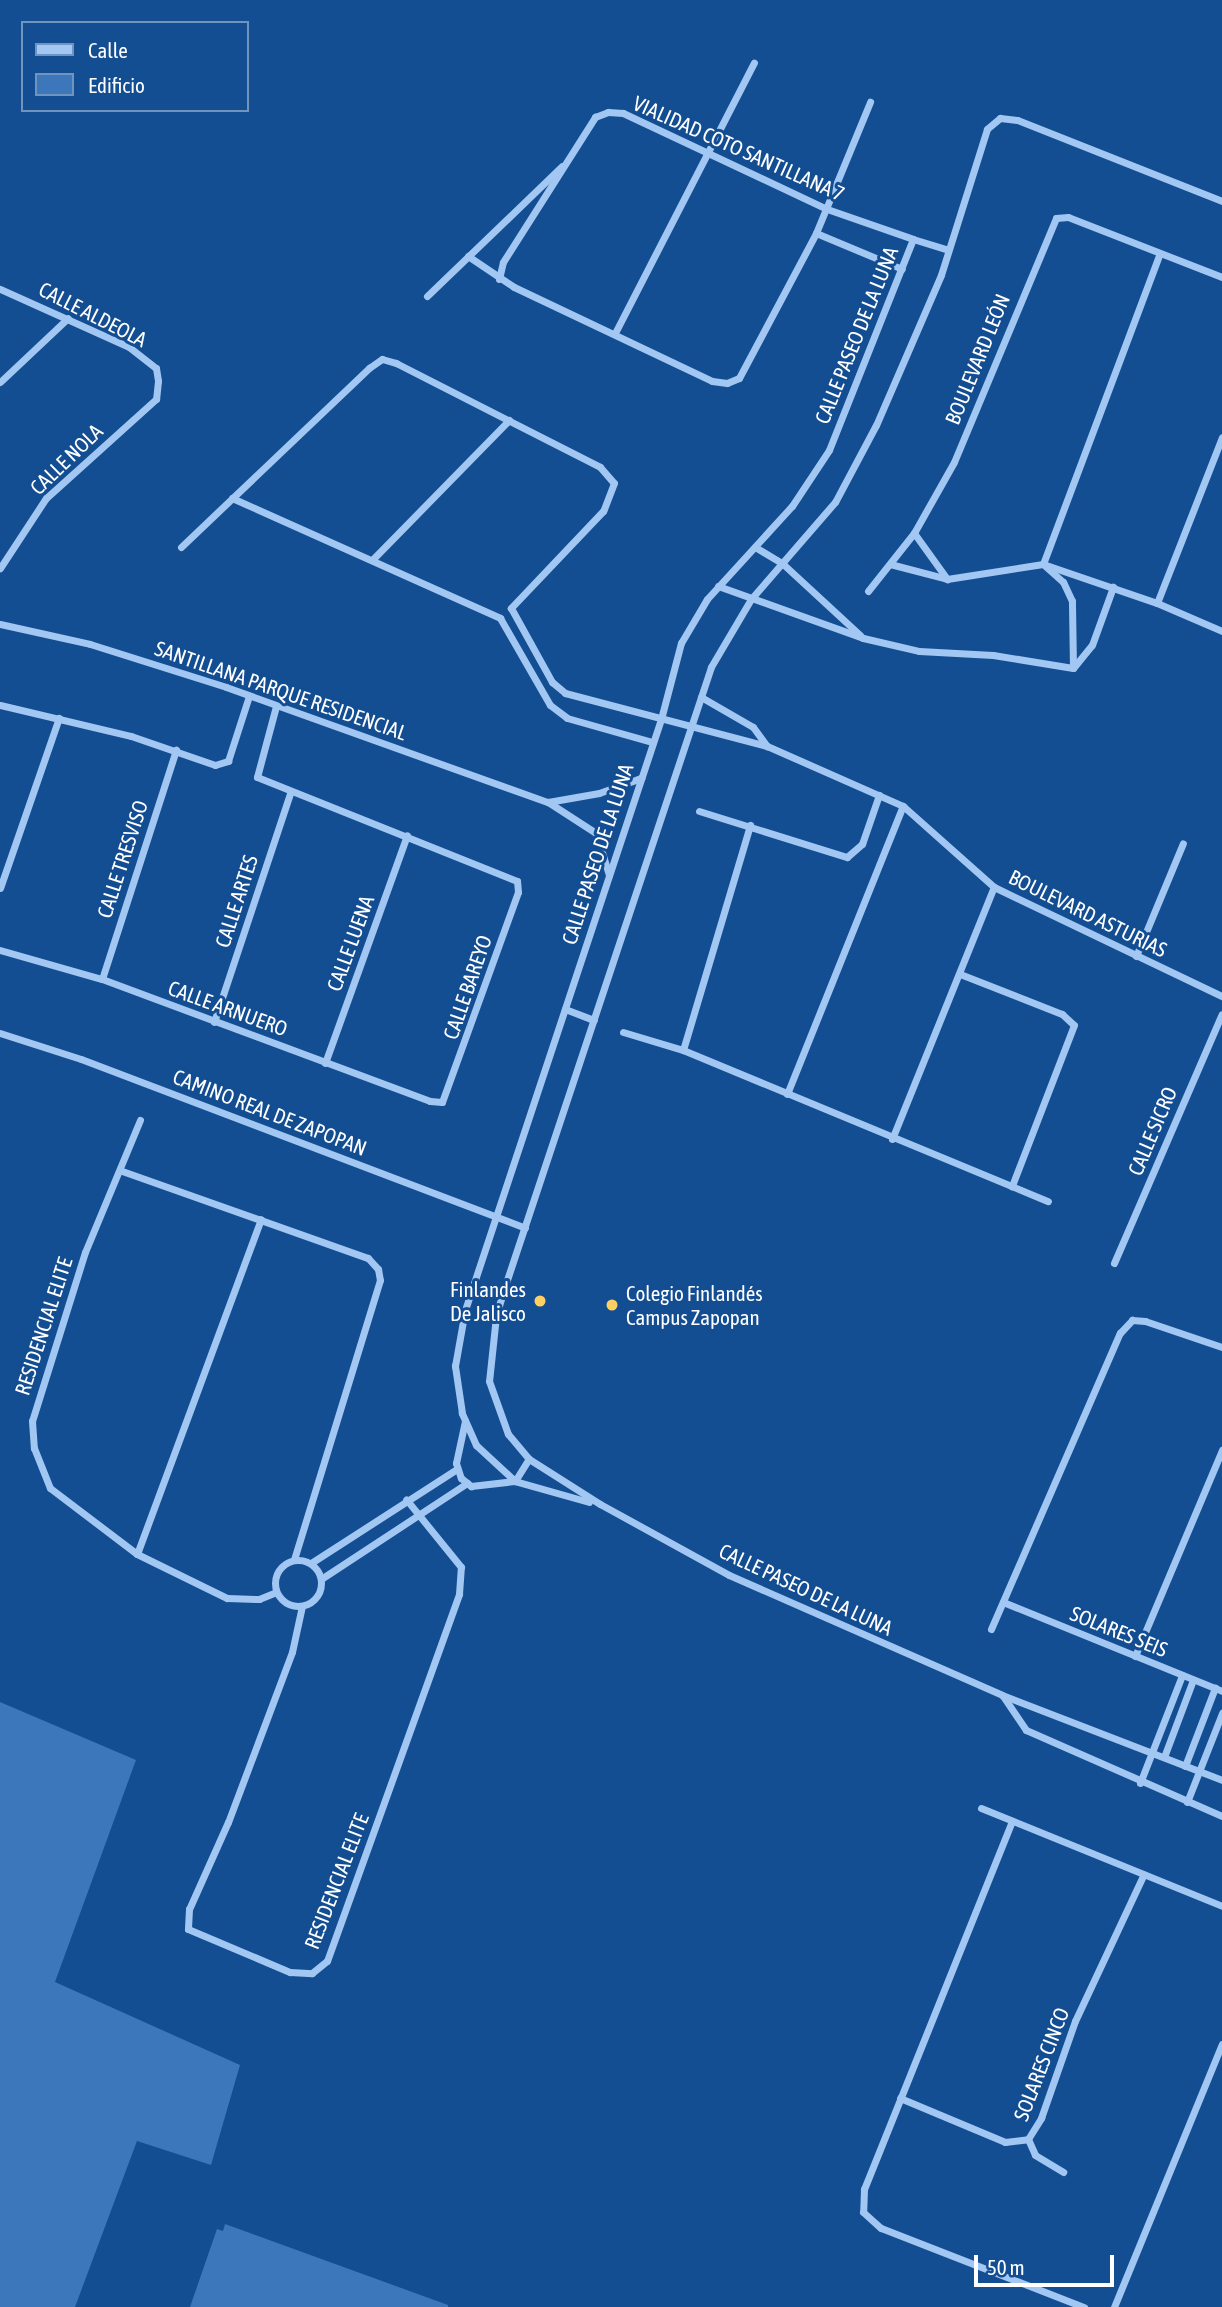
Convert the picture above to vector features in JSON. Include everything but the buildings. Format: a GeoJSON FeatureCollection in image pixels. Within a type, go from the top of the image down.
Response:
{"type":"FeatureCollection","features":[{"type":"Feature","properties":{"kind":"street"},"geometry":{"type":"LineString","coordinates":[[615,333],[754,63]]}},
{"type":"Feature","properties":{"kind":"street"},"geometry":{"type":"LineString","coordinates":[[468,256],[499,279],[712,381],[739,377],[816,233],[870,102]]}},
{"type":"Feature","properties":{"kind":"street","name":"VIALIDAD COTO SANTILLANA 7"},"geometry":{"type":"LineString","coordinates":[[499,279],[503,262],[595,117],[608,113],[624,113],[827,209],[913,239]]}},
{"type":"Feature","properties":{"kind":"street"},"geometry":{"type":"LineString","coordinates":[[948,250],[987,129],[1000,118],[1017,120],[1222,201]]}},
{"type":"Feature","properties":{"kind":"street"},"geometry":{"type":"LineString","coordinates":[[428,296],[570,158]]}},
{"type":"Feature","properties":{"kind":"street","name":"BOULEVARD LEÓN"},"geometry":{"type":"LineString","coordinates":[[914,533],[954,462],[1056,218],[1068,217],[1222,277]]}},
{"type":"Feature","properties":{"kind":"street"},"geometry":{"type":"LineString","coordinates":[[816,233],[902,269]]}},
{"type":"Feature","properties":{"kind":"street","name":"CALLE PASEO DE LA LUNA"},"geometry":{"type":"LineString","coordinates":[[600,1504],[515,1481],[488,1460],[465,1421],[455,1366],[459,1337],[496,1217],[661,719],[681,643],[718,586],[792,506],[829,450],[913,239],[948,250],[876,425],[835,502],[751,598],[711,667],[496,1316],[489,1381],[508,1434],[529,1459],[600,1504],[729,1574],[1002,1695],[1222,1780]]}},
{"type":"Feature","properties":{"kind":"street"},"geometry":{"type":"LineString","coordinates":[[1043,564],[1160,253]]}},
{"type":"Feature","properties":{"kind":"street","name":"CALLE ALDEOLA"},"geometry":{"type":"LineString","coordinates":[[0,289],[129,347],[156,368],[159,381]]}},
{"type":"Feature","properties":{"kind":"street"},"geometry":{"type":"LineString","coordinates":[[0,382],[68,318]]}},
{"type":"Feature","properties":{"kind":"street"},"geometry":{"type":"LineString","coordinates":[[181,547],[382,359],[509,420],[373,560]]}},
{"type":"Feature","properties":{"kind":"street","name":"CALLE NOLA"},"geometry":{"type":"LineString","coordinates":[[0,568],[46,498],[156,399],[159,381]]}},
{"type":"Feature","properties":{"kind":"street","name":"BOULEVARD ASTURIAS"},"geometry":{"type":"LineString","coordinates":[[509,420],[600,467],[614,483],[603,511],[511,608],[552,682],[565,693],[691,725],[722,737],[767,746],[903,806],[995,887],[1222,996]]}},
{"type":"Feature","properties":{"kind":"street"},"geometry":{"type":"LineString","coordinates":[[1157,603],[1222,436]]}},
{"type":"Feature","properties":{"kind":"street"},"geometry":{"type":"LineString","coordinates":[[232,498],[500,618],[537,690],[567,718],[652,742]]}},
{"type":"Feature","properties":{"kind":"street"},"geometry":{"type":"LineString","coordinates":[[868,591],[914,533],[947,579]]}},
{"type":"Feature","properties":{"kind":"street"},"geometry":{"type":"LineString","coordinates":[[755,547],[783,564],[863,638]]}},
{"type":"Feature","properties":{"kind":"street"},"geometry":{"type":"LineString","coordinates":[[1043,564],[1063,582],[1072,601],[1073,668]]}},
{"type":"Feature","properties":{"kind":"street"},"geometry":{"type":"LineString","coordinates":[[890,565],[947,579],[1043,564],[1157,603],[1222,631]]}},
{"type":"Feature","properties":{"kind":"street"},"geometry":{"type":"LineString","coordinates":[[718,586],[863,638],[919,651],[993,655],[1073,668]]}},
{"type":"Feature","properties":{"kind":"street"},"geometry":{"type":"LineString","coordinates":[[1073,668],[1092,645],[1113,587]]}},
{"type":"Feature","properties":{"kind":"street","name":"SANTILLANA PARQUE RESIDENCIAL"},"geometry":{"type":"LineString","coordinates":[[0,624],[90,644],[249,696],[548,802],[596,833],[609,875]]}},
{"type":"Feature","properties":{"kind":"street"},"geometry":{"type":"LineString","coordinates":[[0,705],[176,750],[215,765],[228,761],[249,696]]}},
{"type":"Feature","properties":{"kind":"street","name":"BOULEVARD ASTURIAS"},"geometry":{"type":"LineString","coordinates":[[701,697],[753,727],[767,746]]}},
{"type":"Feature","properties":{"kind":"street"},"geometry":{"type":"LineString","coordinates":[[276,706],[255,771],[262,780],[407,835]]}},
{"type":"Feature","properties":{"kind":"street"},"geometry":{"type":"LineString","coordinates":[[0,888],[59,718]]}},
{"type":"Feature","properties":{"kind":"street","name":"CALLE TRESVISO"},"geometry":{"type":"LineString","coordinates":[[102,979],[176,750]]}},
{"type":"Feature","properties":{"kind":"street"},"geometry":{"type":"LineString","coordinates":[[548,802],[599,793],[641,778]]}},
{"type":"Feature","properties":{"kind":"street","name":"CALLE ARTES"},"geometry":{"type":"LineString","coordinates":[[214,1022],[291,791]]}},
{"type":"Feature","properties":{"kind":"street"},"geometry":{"type":"LineString","coordinates":[[699,811],[847,857],[862,844],[879,795]]}},
{"type":"Feature","properties":{"kind":"street"},"geometry":{"type":"LineString","coordinates":[[787,1094],[903,806]]}},
{"type":"Feature","properties":{"kind":"street"},"geometry":{"type":"LineString","coordinates":[[682,1050],[750,825]]}},
{"type":"Feature","properties":{"kind":"street","name":"CALLE BAREYO"},"geometry":{"type":"LineString","coordinates":[[407,835],[517,881],[518,892],[442,1102]]}},
{"type":"Feature","properties":{"kind":"street","name":"CALLE LUENA"},"geometry":{"type":"LineString","coordinates":[[325,1063],[407,835]]}},
{"type":"Feature","properties":{"kind":"street"},"geometry":{"type":"LineString","coordinates":[[1136,956],[1183,843]]}},
{"type":"Feature","properties":{"kind":"street"},"geometry":{"type":"LineString","coordinates":[[892,1139],[995,887]]}},
{"type":"Feature","properties":{"kind":"street","name":"CALLE ARNUERO"},"geometry":{"type":"LineString","coordinates":[[0,950],[102,979],[430,1101],[442,1102]]}},
{"type":"Feature","properties":{"kind":"street"},"geometry":{"type":"LineString","coordinates":[[960,974],[1062,1014],[1074,1025],[1012,1186]]}},
{"type":"Feature","properties":{"kind":"street"},"geometry":{"type":"LineString","coordinates":[[565,1009],[594,1020]]}},
{"type":"Feature","properties":{"kind":"street","name":"CALLE SICRO"},"geometry":{"type":"LineString","coordinates":[[1114,1263],[1222,1014]]}},
{"type":"Feature","properties":{"kind":"street"},"geometry":{"type":"LineString","coordinates":[[623,1031],[682,1050],[892,1139],[1048,1201]]}},
{"type":"Feature","properties":{"kind":"street","name":"CAMINO REAL DE ZAPOPAN"},"geometry":{"type":"LineString","coordinates":[[0,1033],[82,1059],[525,1228]]}},
{"type":"Feature","properties":{"kind":"street","name":"RESIDENCIAL ELITE"},"geometry":{"type":"LineString","coordinates":[[140,1120],[122,1171],[85,1252],[32,1421],[34,1448],[50,1488],[137,1554],[227,1598],[258,1599],[276,1592]]}},
{"type":"Feature","properties":{"kind":"street"},"geometry":{"type":"LineString","coordinates":[[122,1171],[368,1258],[380,1280],[294,1559],[280,1568],[276,1592],[287,1604],[302,1606],[317,1596],[321,1579],[312,1563]]}},
{"type":"Feature","properties":{"kind":"street"},"geometry":{"type":"LineString","coordinates":[[137,1554],[261,1219]]}},
{"type":"Feature","properties":{"kind":"street"},"geometry":{"type":"LineString","coordinates":[[991,1629],[1120,1333],[1132,1320],[1145,1321],[1222,1347]]}},
{"type":"Feature","properties":{"kind":"street"},"geometry":{"type":"LineString","coordinates":[[465,1421],[456,1448],[457,1469],[467,1483],[481,1488],[515,1481],[529,1459]]}},
{"type":"Feature","properties":{"kind":"street"},"geometry":{"type":"LineString","coordinates":[[1135,1656],[1222,1450]]}},
{"type":"Feature","properties":{"kind":"street"},"geometry":{"type":"LineString","coordinates":[[294,1559],[312,1563],[406,1499],[457,1469]]}},
{"type":"Feature","properties":{"kind":"street"},"geometry":{"type":"LineString","coordinates":[[321,1579],[467,1483]]}},
{"type":"Feature","properties":{"kind":"street","name":"RESIDENCIAL ELITE"},"geometry":{"type":"LineString","coordinates":[[302,1606],[288,1665],[228,1822],[188,1909],[188,1929],[290,1972],[312,1973],[327,1961],[459,1594],[461,1567],[406,1499]]}},
{"type":"Feature","properties":{"kind":"street","name":"SOLARES SEIS"},"geometry":{"type":"LineString","coordinates":[[1003,1602],[1218,1690]]}},
{"type":"Feature","properties":{"kind":"street"},"geometry":{"type":"LineString","coordinates":[[1140,1783],[1182,1675]]}},
{"type":"Feature","properties":{"kind":"street"},"geometry":{"type":"LineString","coordinates":[[1164,1757],[1194,1680]]}},
{"type":"Feature","properties":{"kind":"street"},"geometry":{"type":"LineString","coordinates":[[1185,1766],[1218,1690]]}},
{"type":"Feature","properties":{"kind":"street"},"geometry":{"type":"LineString","coordinates":[[1002,1695],[1026,1730],[1140,1783],[1222,1816]]}},
{"type":"Feature","properties":{"kind":"street"},"geometry":{"type":"LineString","coordinates":[[1187,1802],[1222,1713]]}},
{"type":"Feature","properties":{"kind":"street"},"geometry":{"type":"LineString","coordinates":[[981,1808],[1222,1906]]}},
{"type":"Feature","properties":{"kind":"street"},"geometry":{"type":"LineString","coordinates":[[1012,1821],[864,2189],[862,2202],[868,2220],[1084,2307]]}},
{"type":"Feature","properties":{"kind":"street","name":"SOLARES CINCO"},"geometry":{"type":"LineString","coordinates":[[900,2098],[1005,2142],[1028,2140],[1041,2118],[1075,2021],[1144,1874]]}},
{"type":"Feature","properties":{"kind":"street"},"geometry":{"type":"LineString","coordinates":[[1114,2307],[1222,2044]]}},
{"type":"Feature","properties":{"kind":"street"},"geometry":{"type":"LineString","coordinates":[[1028,2140],[1035,2155],[1063,2172]]}},
{"type":"Feature","properties":{"kind":"place","name":"Finlandes De Jalisco"},"geometry":{"type":"Point","coordinates":[540,1301]}},
{"type":"Feature","properties":{"kind":"place","name":"Colegio Finlandés Campus Zapopan"},"geometry":{"type":"Point","coordinates":[612,1305]}}]}
